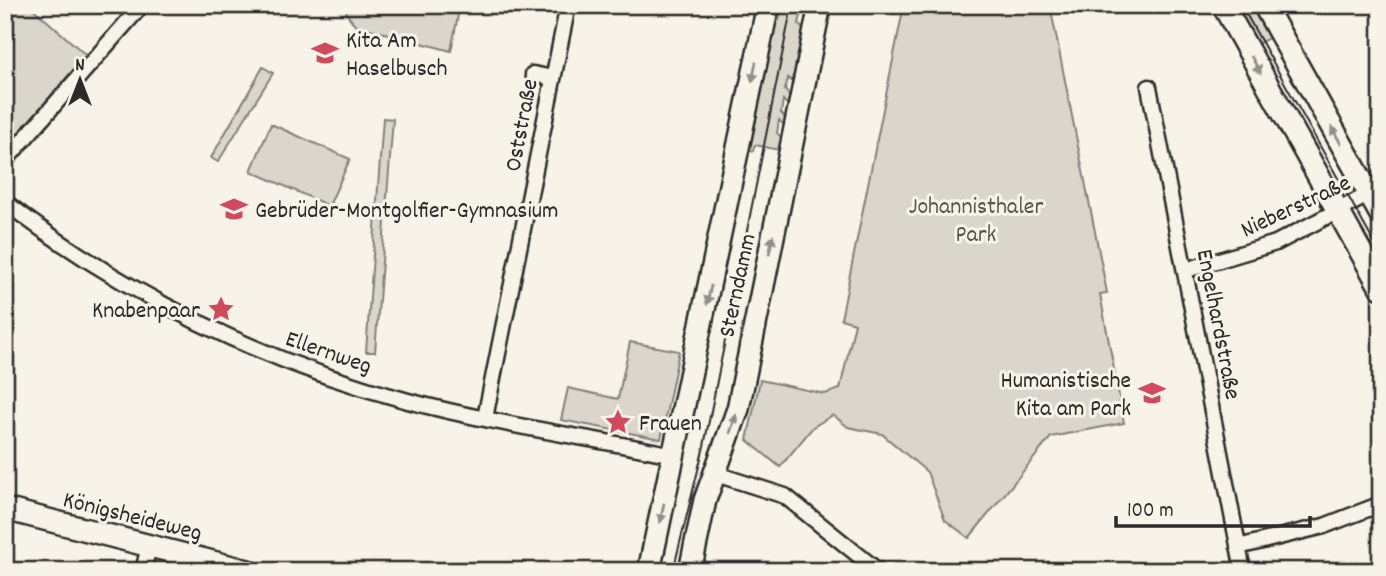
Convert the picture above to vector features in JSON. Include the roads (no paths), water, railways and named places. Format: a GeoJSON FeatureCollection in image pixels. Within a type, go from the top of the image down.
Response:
{"type":"FeatureCollection","features":[{"type":"Feature","properties":{"kind":"street"},"geometry":{"type":"LineString","coordinates":[[5,161],[142,5]]}},
{"type":"Feature","properties":{"kind":"street","name":"Oststraße"},"geometry":{"type":"LineString","coordinates":[[485,418],[568,5]]}},
{"type":"Feature","properties":{"kind":"street","name":"Sterndamm"},"geometry":{"type":"LineString","coordinates":[[649,571],[768,5]]}},
{"type":"Feature","properties":{"kind":"street","name":"Sterndamm"},"geometry":{"type":"LineString","coordinates":[[690,571],[705,500],[738,409],[820,5]]}},
{"type":"Feature","properties":{"kind":"street"},"geometry":{"type":"LineString","coordinates":[[1223,5],[1381,288]]}},
{"type":"Feature","properties":{"kind":"street"},"geometry":{"type":"LineString","coordinates":[[1264,5],[1375,191],[1381,215]]}},
{"type":"Feature","properties":{"kind":"street"},"geometry":{"type":"LineString","coordinates":[[533,74],[553,78]]}},
{"type":"Feature","properties":{"kind":"street","name":"Engelhardstraße"},"geometry":{"type":"LineString","coordinates":[[1149,86],[1243,571]]}},
{"type":"Feature","properties":{"kind":"street","name":"Nieberstraße"},"geometry":{"type":"LineString","coordinates":[[1186,270],[1268,246],[1375,191]]}},
{"type":"Feature","properties":{"kind":"street","name":"Ellernweg"},"geometry":{"type":"LineString","coordinates":[[5,202],[106,273],[225,335],[298,366],[359,386],[485,418],[673,455]]}},
{"type":"Feature","properties":{"kind":"street"},"geometry":{"type":"LineString","coordinates":[[716,474],[785,496],[878,571]]}},
{"type":"Feature","properties":{"kind":"street"},"geometry":{"type":"LineString","coordinates":[[1238,547],[1324,526],[1381,504]]}},
{"type":"Feature","properties":{"kind":"street","name":"Königsheideweg"},"geometry":{"type":"LineString","coordinates":[[5,509],[248,571]]}},
{"type":"Feature","properties":{"kind":"street"},"geometry":{"type":"LineString","coordinates":[[143,571],[149,546]]}},
{"type":"Feature","properties":{"kind":"tram line"},"geometry":{"type":"LineString","coordinates":[[673,571],[704,446],[792,5]]}},
{"type":"Feature","properties":{"kind":"tram line"},"geometry":{"type":"LineString","coordinates":[[1241,5],[1381,255]]}},
{"type":"Feature","properties":{"kind":"place","name":"Kita Am Haselbusch"},"geometry":{"type":"Point","coordinates":[325,53]}},
{"type":"Feature","properties":{"kind":"place","name":"Gebrüder-Montgolfier-Gymnasium"},"geometry":{"type":"Point","coordinates":[234,209]}},
{"type":"Feature","properties":{"kind":"place","name":"Knabenpaar"},"geometry":{"type":"Point","coordinates":[221,309]}},
{"type":"Feature","properties":{"kind":"place","name":"Humanistische Kita am Park"},"geometry":{"type":"Point","coordinates":[1152,393]}},
{"type":"Feature","properties":{"kind":"place","name":"Frauen"},"geometry":{"type":"Point","coordinates":[618,422]}},
{"type":"Feature","properties":{"kind":"park label","name":"Johannisthaler Park"},"geometry":{"type":"Point","coordinates":[976,219]}}]}
